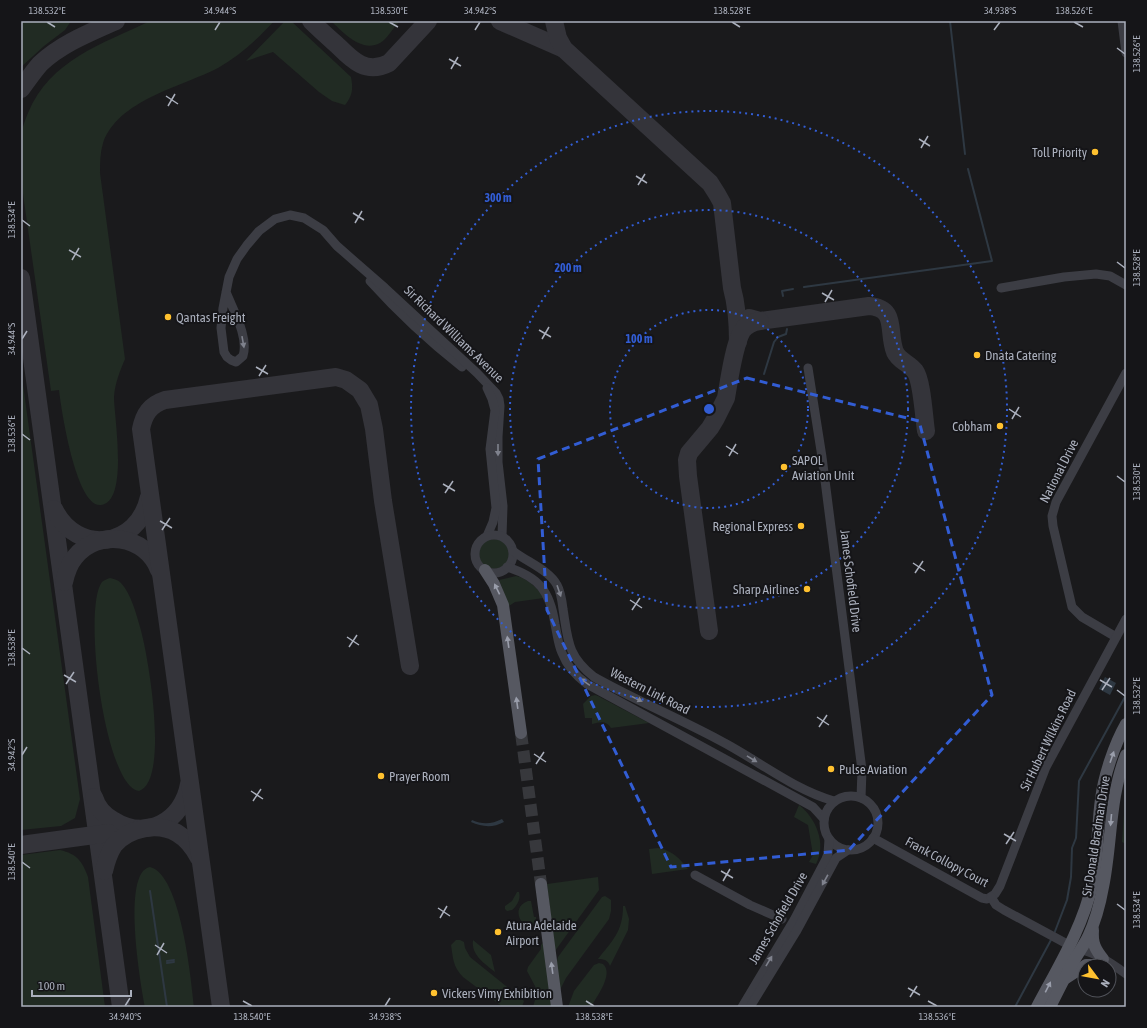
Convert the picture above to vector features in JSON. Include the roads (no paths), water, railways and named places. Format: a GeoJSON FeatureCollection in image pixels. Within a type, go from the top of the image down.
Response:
{"type":"FeatureCollection","features":[{"type":"Feature","properties":{"kind":"main road"},"geometry":{"type":"LineString","coordinates":[[485,570],[494,584],[503,604],[521,733]]}},
{"type":"Feature","properties":{"kind":"main road","name":"Sir Donald Bradman Drive"},"geometry":{"type":"LineString","coordinates":[[1037,1007],[1077,931],[1092,885],[1101,798],[1109,766],[1126,724]]}},
{"type":"Feature","properties":{"kind":"main road","name":"Sir Donald Bradman Drive"},"geometry":{"type":"LineString","coordinates":[[1050,1007],[1071,965],[1081,950],[1094,921],[1103,888],[1108,859],[1113,801],[1116,785],[1126,755]]}},
{"type":"Feature","properties":{"kind":"main road"},"geometry":{"type":"LineString","coordinates":[[541,884],[557,1007]]}},
{"type":"Feature","properties":{"kind":"main road"},"geometry":{"type":"LineString","coordinates":[[1094,921],[1093,943],[1100,958]]}},
{"type":"Feature","properties":{"kind":"main road"},"geometry":{"type":"LineString","coordinates":[[1058,966],[1072,954],[1081,950],[1077,931]]}},
{"type":"Feature","properties":{"kind":"main road"},"geometry":{"type":"LineString","coordinates":[[1064,979],[1077,971]]}},
{"type":"Feature","properties":{"kind":"street"},"geometry":{"type":"LineString","coordinates":[[1122,21],[1126,53]]}},
{"type":"Feature","properties":{"kind":"street","name":"Sir Richard Williams Avenue"},"geometry":{"type":"LineString","coordinates":[[226,292],[236,315],[245,344],[243,356],[236,362],[227,357],[223,347],[221,328],[223,308],[226,292],[229,277],[241,252],[259,231],[275,219],[282,217],[297,216],[304,218],[323,230],[337,246],[477,373],[496,393],[500,406],[498,462],[503,506],[502,536]]}},
{"type":"Feature","properties":{"kind":"street","name":"Sir Richard Williams Avenue"},"geometry":{"type":"LineString","coordinates":[[356,263],[361,271],[389,302],[440,349],[482,383],[489,393],[494,410],[490,449],[496,508],[494,522],[487,536]]}},
{"type":"Feature","properties":{"kind":"street"},"geometry":{"type":"LineString","coordinates":[[1001,288],[1064,277],[1096,274],[1110,276],[1126,284]]}},
{"type":"Feature","properties":{"kind":"street","name":"James Schofield Drive"},"geometry":{"type":"LineString","coordinates":[[808,368],[822,457],[862,770],[862,798]]}},
{"type":"Feature","properties":{"kind":"street","name":"National Drive"},"geometry":{"type":"LineString","coordinates":[[1116,637],[1082,617],[1072,607],[1052,516],[1056,502],[1126,373]]}},
{"type":"Feature","properties":{"kind":"street"},"geometry":{"type":"LineString","coordinates":[[487,536],[502,536],[510,543],[513,551],[512,558],[507,567],[497,572],[485,570],[480,566],[475,555],[478,544],[487,536]]}},
{"type":"Feature","properties":{"kind":"street","name":"Western Link Road"},"geometry":{"type":"LineString","coordinates":[[513,551],[548,574],[557,585],[563,602],[568,640],[572,652],[577,661],[594,677],[720,740],[802,789],[817,796],[834,801]]}},
{"type":"Feature","properties":{"kind":"street","name":"Western Link Road"},"geometry":{"type":"LineString","coordinates":[[507,567],[529,576],[537,582],[546,594],[553,609],[561,653],[571,670],[587,684],[813,807],[824,819]]}},
{"type":"Feature","properties":{"kind":"street","name":"Sir Hubert Wilkins Road"},"geometry":{"type":"LineString","coordinates":[[991,897],[1000,886],[1046,767],[1126,619]]}},
{"type":"Feature","properties":{"kind":"street"},"geometry":{"type":"LineString","coordinates":[[848,796],[862,798],[871,805],[877,815],[878,827],[873,838],[862,848],[848,850],[835,846],[829,839],[824,830],[824,819],[829,806],[834,801],[848,796]]}},
{"type":"Feature","properties":{"kind":"street","name":"Frank Collopy Court"},"geometry":{"type":"LineString","coordinates":[[873,838],[982,898],[987,899],[991,897],[996,905],[1004,910],[1069,945]]}},
{"type":"Feature","properties":{"kind":"street","name":"James Schofield Drive"},"geometry":{"type":"LineString","coordinates":[[742,1007],[794,920],[828,854],[829,839]]}},
{"type":"Feature","properties":{"kind":"street","name":"James Schofield Drive"},"geometry":{"type":"LineString","coordinates":[[750,1007],[796,932],[836,858],[848,850]]}},
{"type":"Feature","properties":{"kind":"street"},"geometry":{"type":"LineString","coordinates":[[695,875],[750,905],[782,919],[794,920]]}},
{"type":"Feature","properties":{"kind":"street"},"geometry":{"type":"LineString","coordinates":[[782,919],[789,929]]}},
{"type":"Feature","properties":{"kind":"street"},"geometry":{"type":"LineString","coordinates":[[1081,950],[1084,955],[1090,958]]}},
{"type":"Feature","properties":{"kind":"waterway"},"geometry":{"type":"LineString","coordinates":[[950,21],[965,154]]}},
{"type":"Feature","properties":{"kind":"waterway"},"geometry":{"type":"LineString","coordinates":[[804,287],[992,261],[968,169]]}},
{"type":"Feature","properties":{"kind":"waterway"},"geometry":{"type":"LineString","coordinates":[[783,296],[782,291],[793,289]]}},
{"type":"Feature","properties":{"kind":"waterway"},"geometry":{"type":"LineString","coordinates":[[764,374],[774,342],[778,337],[786,334],[787,329]]}},
{"type":"Feature","properties":{"kind":"waterway"},"geometry":{"type":"LineString","coordinates":[[1054,934],[1067,900],[1071,877],[1072,848],[1076,838],[1079,781],[1126,695]]}},
{"type":"Feature","properties":{"kind":"waterway"},"geometry":{"type":"LineString","coordinates":[[150,891],[167,1007]]}},
{"type":"Feature","properties":{"kind":"waterway"},"geometry":{"type":"LineString","coordinates":[[1015,1007],[1052,938]]}},
{"type":"Feature","properties":{"kind":"waterway"},"geometry":{"type":"LineString","coordinates":[[167,961],[174,960]]}},
{"type":"Feature","properties":{"kind":"waterway"},"geometry":{"type":"LineString","coordinates":[[167,963],[174,962]]}},
{"type":"Feature","properties":{"kind":"tunnel"},"geometry":{"type":"LineString","coordinates":[[521,733],[541,884]]}},
{"type":"Feature","properties":{"kind":"place","name":"Toll Priority"},"geometry":{"type":"Point","coordinates":[1095,152]}},
{"type":"Feature","properties":{"kind":"place","name":"Qantas Freight"},"geometry":{"type":"Point","coordinates":[168,317]}},
{"type":"Feature","properties":{"kind":"place","name":"Dnata Catering"},"geometry":{"type":"Point","coordinates":[977,355]}},
{"type":"Feature","properties":{"kind":"place","name":"Cobham"},"geometry":{"type":"Point","coordinates":[1000,426]}},
{"type":"Feature","properties":{"kind":"place","name":"SAPOL Aviation Unit"},"geometry":{"type":"Point","coordinates":[784,467]}},
{"type":"Feature","properties":{"kind":"place","name":"Regional Express"},"geometry":{"type":"Point","coordinates":[801,526]}},
{"type":"Feature","properties":{"kind":"place","name":"Sharp Airlines"},"geometry":{"type":"Point","coordinates":[807,589]}},
{"type":"Feature","properties":{"kind":"place","name":"Pulse Aviation"},"geometry":{"type":"Point","coordinates":[831,769]}},
{"type":"Feature","properties":{"kind":"place","name":"Prayer Room"},"geometry":{"type":"Point","coordinates":[381,776]}},
{"type":"Feature","properties":{"kind":"place","name":"Atura Adelaide Airport"},"geometry":{"type":"Point","coordinates":[498,932]}},
{"type":"Feature","properties":{"kind":"place","name":"Vickers Vimy Exhibition"},"geometry":{"type":"Point","coordinates":[434,993]}}]}
